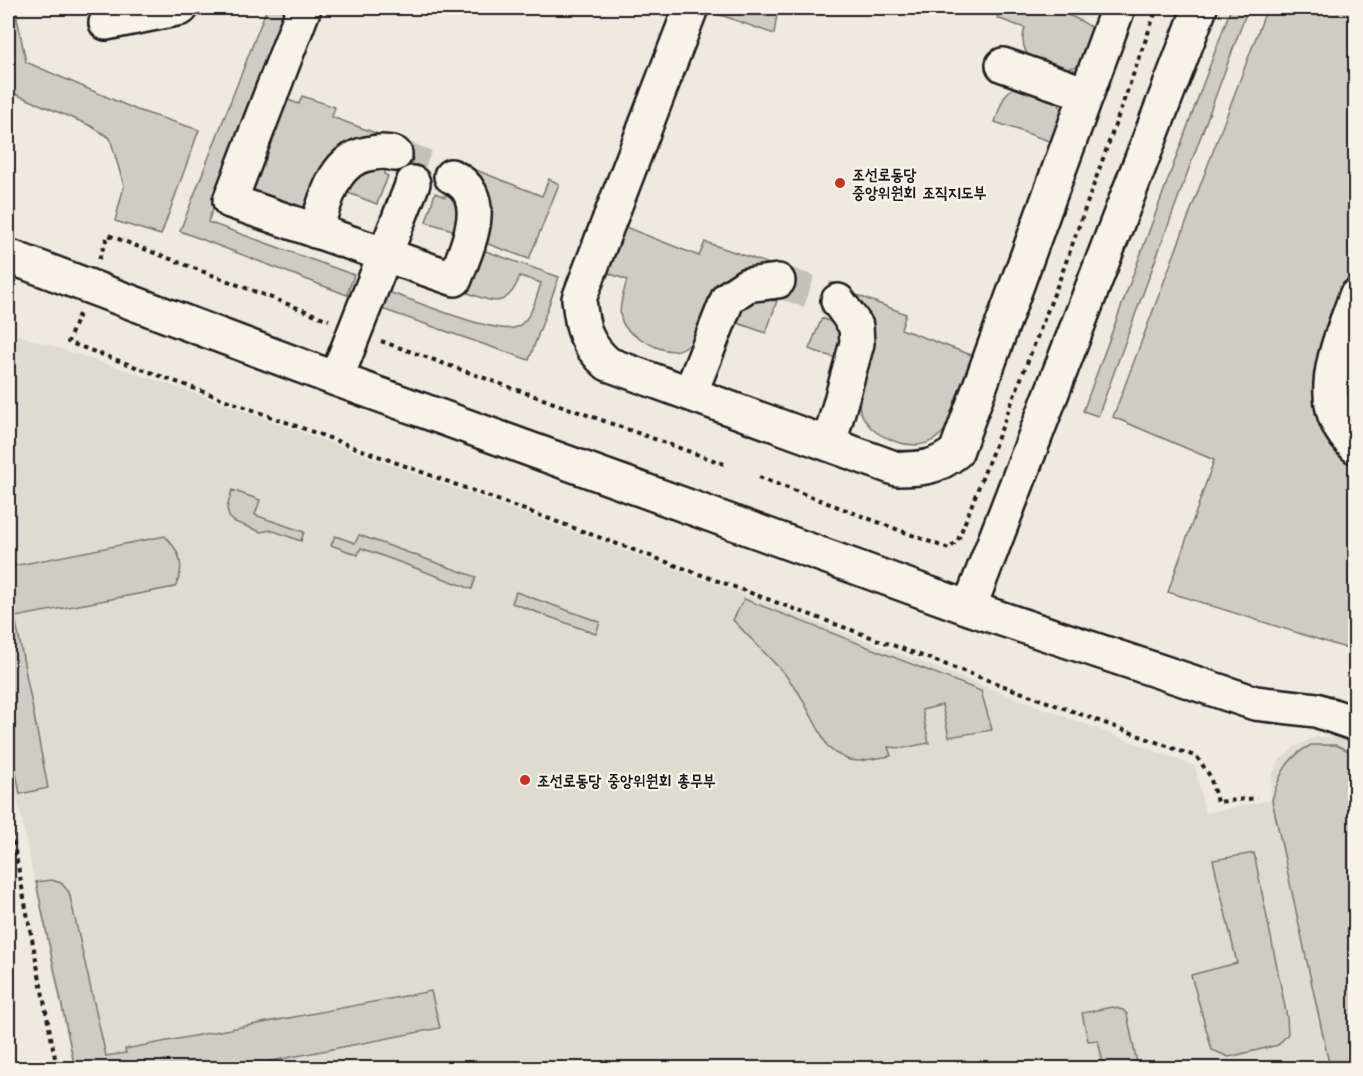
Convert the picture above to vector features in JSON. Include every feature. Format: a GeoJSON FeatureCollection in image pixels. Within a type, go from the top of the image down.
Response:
{"type":"FeatureCollection","features":[{"type":"Feature","properties":{"kind":"street"},"geometry":{"type":"LineString","coordinates":[[106,23],[181,8]]}},
{"type":"Feature","properties":{"kind":"street"},"geometry":{"type":"LineString","coordinates":[[304,8],[230,201],[455,279],[476,219],[468,192],[458,179],[451,176]]}},
{"type":"Feature","properties":{"kind":"street"},"geometry":{"type":"LineString","coordinates":[[692,8],[579,298],[581,323],[592,351],[608,364],[897,469],[925,470],[942,463],[956,452],[1118,8]]}},
{"type":"Feature","properties":{"kind":"street"},"geometry":{"type":"LineString","coordinates":[[969,608],[1200,8]]}},
{"type":"Feature","properties":{"kind":"street"},"geometry":{"type":"LineString","coordinates":[[1004,65],[1087,94]]}},
{"type":"Feature","properties":{"kind":"street"},"geometry":{"type":"LineString","coordinates":[[315,231],[336,175],[343,165],[361,155],[378,152],[395,154]]}},
{"type":"Feature","properties":{"kind":"street"},"geometry":{"type":"LineString","coordinates":[[336,378],[362,334],[385,255],[414,183]]}},
{"type":"Feature","properties":{"kind":"street"},"geometry":{"type":"LineString","coordinates":[[8,256],[969,608],[1254,703],[1284,704],[1316,710],[1356,724]]}},
{"type":"Feature","properties":{"kind":"street"},"geometry":{"type":"LineString","coordinates":[[690,394],[728,298],[747,285],[778,281]]}},
{"type":"Feature","properties":{"kind":"street"},"geometry":{"type":"LineString","coordinates":[[1356,296],[1333,363],[1329,386],[1332,410],[1338,425],[1356,447]]}},
{"type":"Feature","properties":{"kind":"street"},"geometry":{"type":"LineString","coordinates":[[829,444],[857,343],[856,326],[838,301]]}},
{"type":"Feature","properties":{"kind":"path"},"geometry":{"type":"LineString","coordinates":[[724,464],[362,334],[108,235],[82,284],[68,342],[1197,757],[1210,776],[1217,802],[1257,798]]}},
{"type":"Feature","properties":{"kind":"path"},"geometry":{"type":"LineString","coordinates":[[8,329],[14,322]]}},
{"type":"Feature","properties":{"kind":"path"},"geometry":{"type":"LineString","coordinates":[[8,815],[57,1068]]}},
{"type":"Feature","properties":{"kind":"shaded area"},"geometry":{"type":"Polygon","coordinates":[[[8,8],[15,8],[26,62],[137,110],[199,130],[161,235],[115,221],[124,186],[110,138],[91,126],[8,91],[8,8]]]}},
{"type":"Feature","properties":{"kind":"shaded area"},"geometry":{"type":"Polygon","coordinates":[[[267,8],[288,8],[208,222],[354,275],[347,295],[180,231],[267,8]]]}},
{"type":"Feature","properties":{"kind":"shaded area"},"geometry":{"type":"Polygon","coordinates":[[[721,8],[778,8],[774,34],[718,14],[721,8]]]}},
{"type":"Feature","properties":{"kind":"shaded area"},"geometry":{"type":"Polygon","coordinates":[[[1001,8],[1037,8],[1058,12],[1080,20],[1091,27],[1094,39],[1085,63],[1063,69],[1041,65],[1026,51],[1023,41],[1025,28],[997,18],[1001,8]]]}},
{"type":"Feature","properties":{"kind":"shaded area"},"geometry":{"type":"Polygon","coordinates":[[[1231,8],[1248,8],[1098,416],[1083,411],[1231,8]]]}},
{"type":"Feature","properties":{"kind":"shaded area"},"geometry":{"type":"Polygon","coordinates":[[[1267,8],[1355,8],[1355,261],[1322,375],[1355,459],[1355,651],[1168,592],[1214,460],[1113,417],[1267,8]]]}},
{"type":"Feature","properties":{"kind":"shaded area"},"geometry":{"type":"Polygon","coordinates":[[[1021,85],[1046,94],[1058,102],[1060,116],[1052,142],[995,122],[1006,94],[1021,85]]]}},
{"type":"Feature","properties":{"kind":"shaded area"},"geometry":{"type":"Polygon","coordinates":[[[277,96],[299,104],[302,96],[335,107],[332,117],[397,141],[302,213],[250,195],[277,96]]]}},
{"type":"Feature","properties":{"kind":"shaded area"},"geometry":{"type":"Polygon","coordinates":[[[458,163],[542,196],[549,179],[559,184],[529,259],[480,241],[458,163]]]}},
{"type":"Feature","properties":{"kind":"shaded area"},"geometry":{"type":"Polygon","coordinates":[[[388,164],[384,174],[388,176],[377,204],[343,191],[344,177],[388,164]]]}},
{"type":"Feature","properties":{"kind":"shaded area"},"geometry":{"type":"Polygon","coordinates":[[[449,189],[462,209],[459,232],[426,222],[435,193],[445,197],[449,189]]]}},
{"type":"Feature","properties":{"kind":"shaded area"},"geometry":{"type":"Polygon","coordinates":[[[620,225],[699,256],[705,242],[775,266],[728,313],[700,337],[678,350],[662,349],[628,331],[620,311],[627,280],[603,271],[620,225]]]}},
{"type":"Feature","properties":{"kind":"shaded area"},"geometry":{"type":"Polygon","coordinates":[[[477,248],[559,277],[529,360],[382,309],[389,292],[474,322],[507,328],[517,327],[530,314],[541,283],[520,276],[509,295],[497,301],[462,291],[477,248]]]}},
{"type":"Feature","properties":{"kind":"shaded area"},"geometry":{"type":"Polygon","coordinates":[[[846,291],[906,314],[901,329],[974,356],[965,388],[952,420],[931,442],[916,445],[897,442],[875,431],[863,418],[860,411],[846,291]]]}},
{"type":"Feature","properties":{"kind":"shaded area"},"geometry":{"type":"Polygon","coordinates":[[[746,297],[777,301],[766,333],[732,321],[746,297]]]}},
{"type":"Feature","properties":{"kind":"shaded area"},"geometry":{"type":"Polygon","coordinates":[[[834,314],[843,322],[841,360],[809,349],[822,318],[831,322],[834,314]]]}},
{"type":"Feature","properties":{"kind":"shaded area"},"geometry":{"type":"Polygon","coordinates":[[[1355,321],[1355,433],[1346,420],[1341,365],[1355,321]]]}},
{"type":"Feature","properties":{"kind":"shaded area"},"geometry":{"type":"Polygon","coordinates":[[[18,335],[189,391],[716,584],[1195,766],[1205,813],[1271,800],[1271,778],[1278,762],[1295,747],[1315,737],[1338,736],[1355,742],[1355,1068],[73,1068],[8,752],[8,345],[18,335]]]}},
{"type":"Feature","properties":{"kind":"shaded area"},"geometry":{"type":"Polygon","coordinates":[[[232,490],[260,500],[255,515],[304,532],[301,541],[271,530],[261,532],[235,522],[229,517],[227,508],[232,490]]]}},
{"type":"Feature","properties":{"kind":"shaded area"},"geometry":{"type":"Polygon","coordinates":[[[359,535],[476,577],[472,589],[361,548],[358,555],[331,545],[335,536],[355,543],[359,535]]]}},
{"type":"Feature","properties":{"kind":"shaded area"},"geometry":{"type":"Polygon","coordinates":[[[165,536],[178,553],[180,560],[180,573],[175,587],[15,617],[48,788],[20,794],[8,728],[8,567],[165,536]]]}},
{"type":"Feature","properties":{"kind":"shaded area"},"geometry":{"type":"Polygon","coordinates":[[[516,592],[600,622],[596,634],[512,603],[516,592]]]}},
{"type":"Feature","properties":{"kind":"shaded area"},"geometry":{"type":"Polygon","coordinates":[[[744,599],[981,691],[992,730],[949,737],[942,705],[922,710],[929,743],[903,748],[888,747],[891,756],[859,761],[849,760],[835,753],[828,747],[799,693],[784,673],[733,620],[744,599]]]}},
{"type":"Feature","properties":{"kind":"shaded area"},"geometry":{"type":"Polygon","coordinates":[[[1311,745],[1336,745],[1355,754],[1355,1068],[1330,1068],[1272,800],[1285,768],[1296,755],[1311,745]]]}},
{"type":"Feature","properties":{"kind":"shaded area"},"geometry":{"type":"Polygon","coordinates":[[[1254,853],[1287,1017],[1288,1034],[1278,1045],[1229,1057],[1212,1050],[1191,975],[1237,963],[1213,860],[1254,853]]]}},
{"type":"Feature","properties":{"kind":"shaded area"},"geometry":{"type":"Polygon","coordinates":[[[52,880],[61,883],[69,892],[106,1056],[126,1053],[125,1049],[431,991],[440,1028],[235,1068],[75,1068],[36,882],[52,880]]]}},
{"type":"Feature","properties":{"kind":"shaded area"},"geometry":{"type":"Polygon","coordinates":[[[1112,1007],[1123,1010],[1127,1014],[1137,1063],[1134,1068],[1104,1068],[1098,1040],[1088,1041],[1082,1013],[1112,1007]]]}},
{"type":"Feature","properties":{"kind":"tunnel"},"geometry":{"type":"LineString","coordinates":[[395,154],[451,176]]}},
{"type":"Feature","properties":{"kind":"tunnel"},"geometry":{"type":"LineString","coordinates":[[778,281],[838,301]]}},
{"type":"Feature","properties":{"kind":"place","name":"조선로동당 중앙위원회 조직지도부"},"geometry":{"type":"Point","coordinates":[840,183]}},
{"type":"Feature","properties":{"kind":"place","name":"조선로동당 중앙위원회 총무부"},"geometry":{"type":"Point","coordinates":[525,780]}}]}
